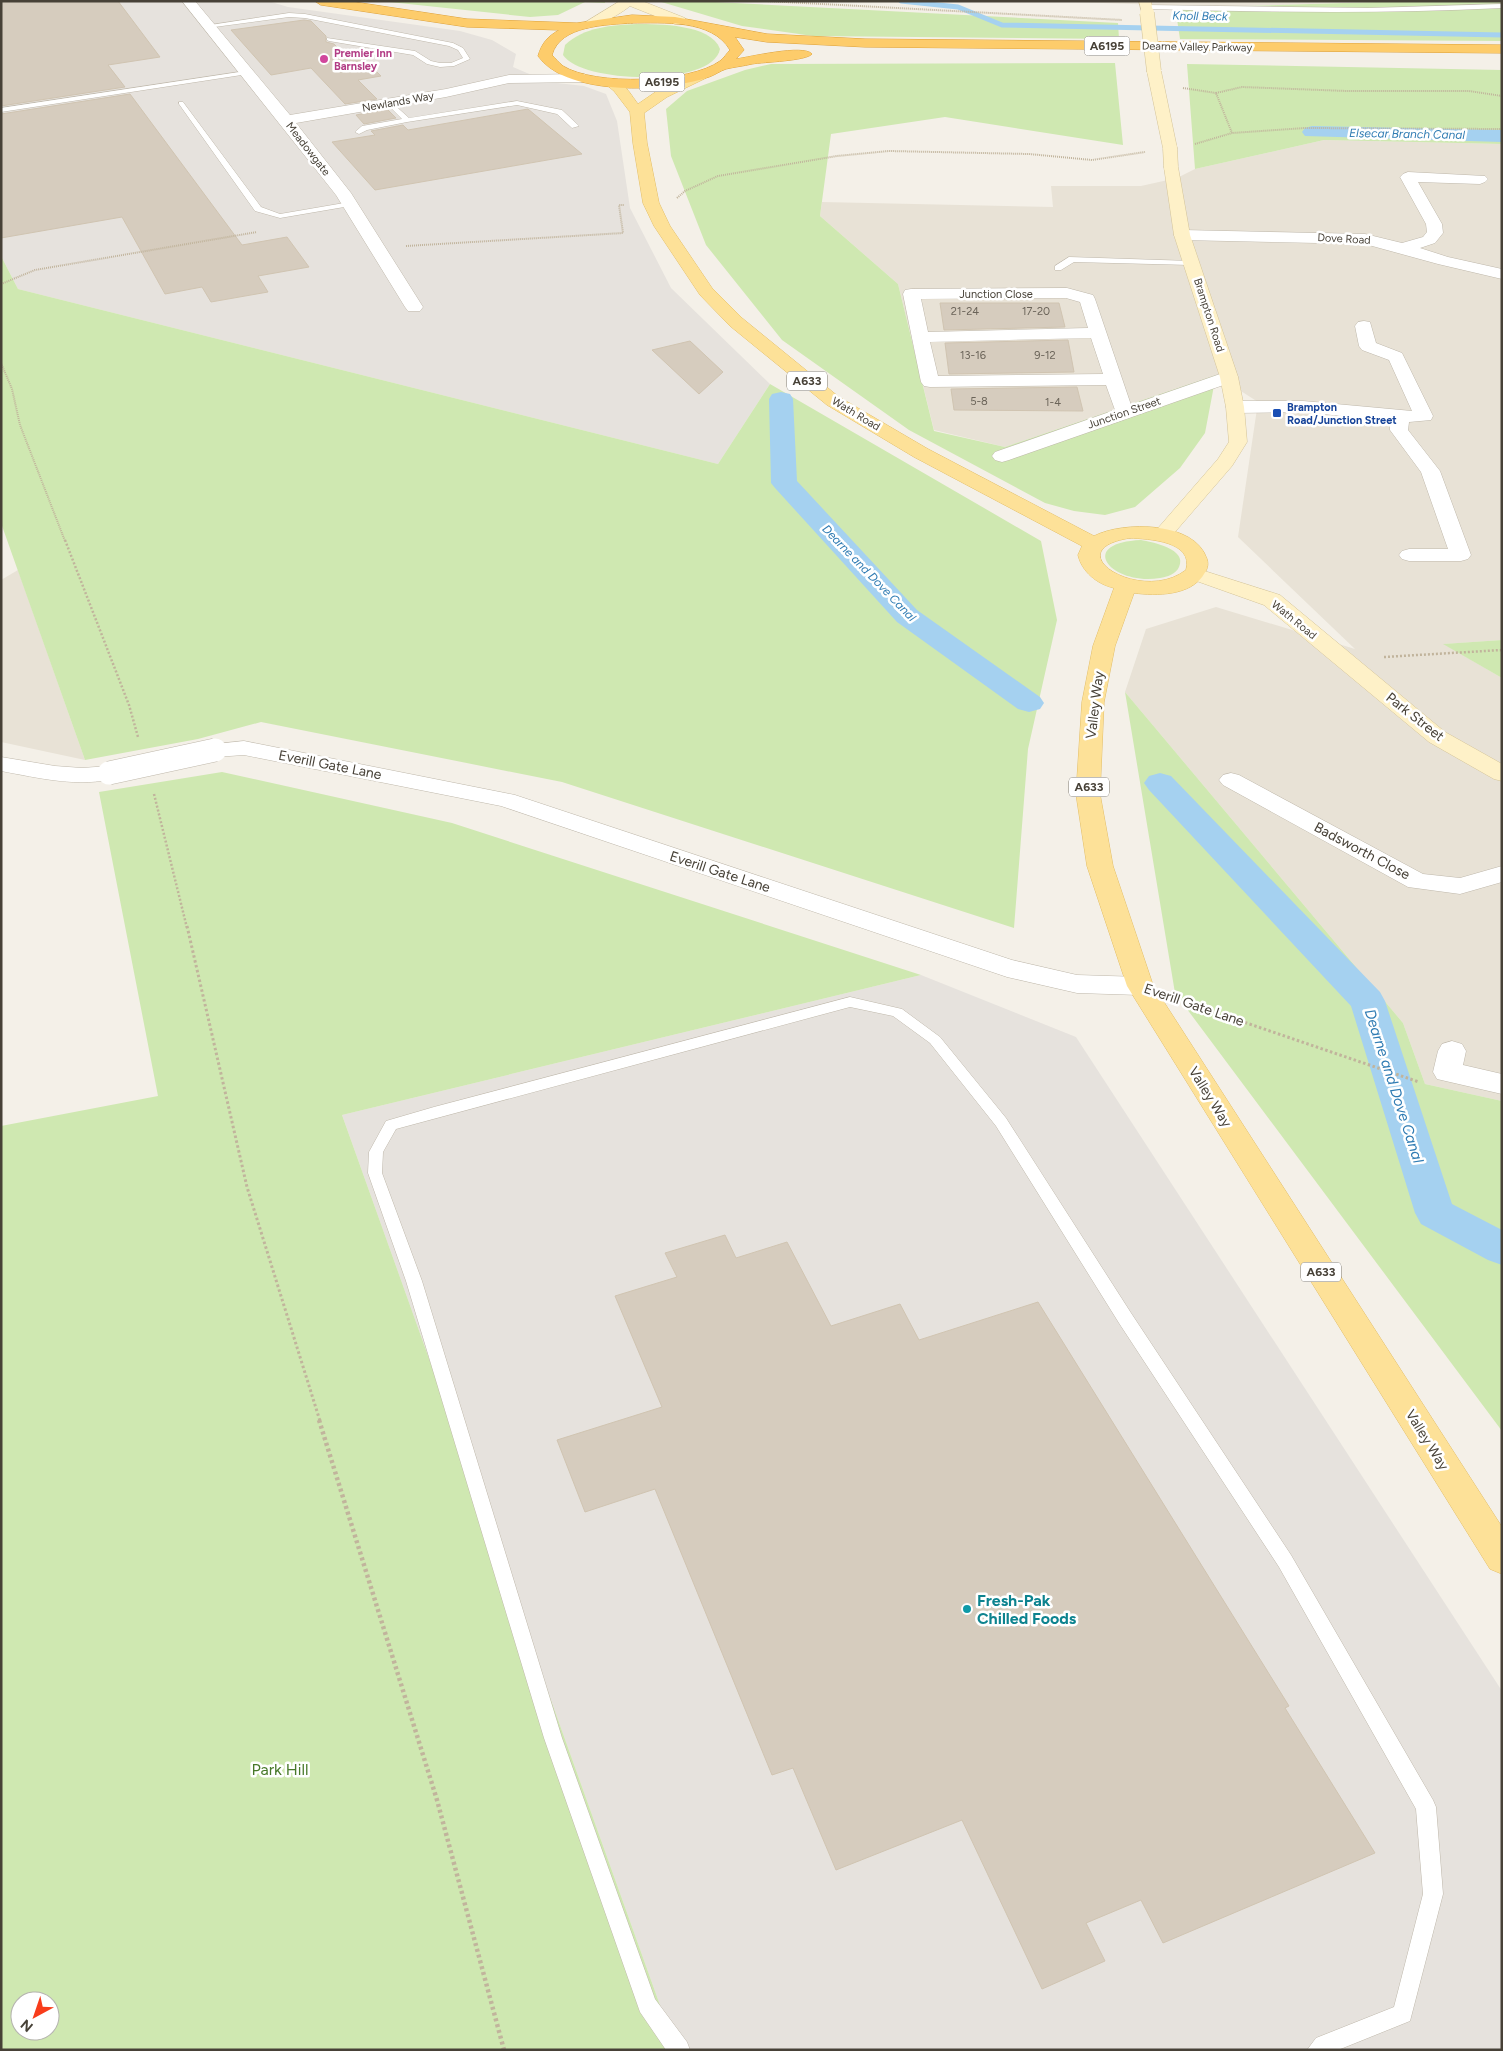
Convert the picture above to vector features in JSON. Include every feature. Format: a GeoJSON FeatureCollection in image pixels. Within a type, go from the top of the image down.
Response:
{"type":"FeatureCollection","features":[{"type":"Feature","properties":{"kind":"highway","name":"A6195"},"geometry":{"type":"LineString","coordinates":[[321,1],[467,23],[584,26],[632,19],[680,21],[713,28],[734,42],[737,50],[734,58],[725,65],[700,75],[657,82],[610,82],[584,78],[568,73],[533,48]]}},
{"type":"Feature","properties":{"kind":"highway","name":"A6195"},"geometry":{"type":"LineString","coordinates":[[467,23],[515,38]]}},
{"type":"Feature","properties":{"kind":"highway","name":"A6195"},"geometry":{"type":"LineString","coordinates":[[546,58],[545,49],[549,42],[557,36],[584,26]]}},
{"type":"Feature","properties":{"kind":"highway","name":"Dearne Valley Parkway"},"geometry":{"type":"LineString","coordinates":[[713,28],[767,38],[865,43],[1502,49]]}},
{"type":"Feature","properties":{"kind":"highway","name":"Dearne Valley Parkway"},"geometry":{"type":"LineString","coordinates":[[725,65],[770,57],[824,54],[1502,60]]}},
{"type":"Feature","properties":{"kind":"main road"},"geometry":{"type":"LineString","coordinates":[[584,26],[620,8],[629,1],[680,21]]}},
{"type":"Feature","properties":{"kind":"main road","name":"Brampton Road"},"geometry":{"type":"LineString","coordinates":[[1146,7],[1156,78],[1170,148],[1171,167],[1182,235],[1229,377],[1236,407],[1238,442],[1225,462],[1162,535]]}},
{"type":"Feature","properties":{"kind":"main road"},"geometry":{"type":"LineString","coordinates":[[610,82],[618,88],[637,112],[662,94],[700,75]]}},
{"type":"Feature","properties":{"kind":"main road","name":"Wath Road"},"geometry":{"type":"LineString","coordinates":[[637,112],[640,143],[651,203],[662,226],[706,291],[736,322],[833,402],[921,453],[1094,544]]}},
{"type":"Feature","properties":{"kind":"main road"},"geometry":{"type":"LineString","coordinates":[[1146,532],[1162,535],[1188,547],[1196,556],[1198,565],[1194,574],[1174,585],[1159,588],[1126,585],[1097,572],[1090,562],[1089,553],[1094,544],[1103,538],[1115,534],[1146,532]]}},
{"type":"Feature","properties":{"kind":"main road","name":"Wath Road"},"geometry":{"type":"LineString","coordinates":[[1194,574],[1272,600],[1339,656]]}},
{"type":"Feature","properties":{"kind":"main road","name":"Valley Way"},"geometry":{"type":"LineString","coordinates":[[1126,585],[1104,646],[1093,702],[1088,794],[1100,866],[1140,986],[1502,1558]]}},
{"type":"Feature","properties":{"kind":"main road","name":"Park Street"},"geometry":{"type":"LineString","coordinates":[[1339,656],[1437,737],[1502,774]]}},
{"type":"Feature","properties":{"kind":"street","name":"Meadowgate"},"geometry":{"type":"LineString","coordinates":[[188,1],[286,120],[350,204],[414,307]]}},
{"type":"Feature","properties":{"kind":"street"},"geometry":{"type":"LineString","coordinates":[[509,79],[546,58]]}},
{"type":"Feature","properties":{"kind":"street"},"geometry":{"type":"LineString","coordinates":[[509,79],[584,78]]}},
{"type":"Feature","properties":{"kind":"street","name":"Newlands Way"},"geometry":{"type":"LineString","coordinates":[[286,120],[390,103],[509,79]]}},
{"type":"Feature","properties":{"kind":"street"},"geometry":{"type":"LineString","coordinates":[[1403,248],[1429,240],[1435,233],[1434,224],[1408,177],[1480,179]]}},
{"type":"Feature","properties":{"kind":"street","name":"Dove Road"},"geometry":{"type":"LineString","coordinates":[[1182,235],[1365,239],[1403,248],[1444,261],[1502,274]]}},
{"type":"Feature","properties":{"kind":"street","name":"Junction Close"},"geometry":{"type":"LineString","coordinates":[[1113,379],[930,382],[911,294],[1067,293],[1086,299],[1125,413]]}},
{"type":"Feature","properties":{"kind":"street"},"geometry":{"type":"LineString","coordinates":[[1236,407],[1310,407],[1400,417],[1424,416],[1396,357],[1368,346],[1364,326]]}},
{"type":"Feature","properties":{"kind":"street"},"geometry":{"type":"LineString","coordinates":[[920,337],[1098,333]]}},
{"type":"Feature","properties":{"kind":"street","name":"Junction Street"},"geometry":{"type":"LineString","coordinates":[[1018,455],[1125,413],[1229,377]]}},
{"type":"Feature","properties":{"kind":"street"},"geometry":{"type":"LineString","coordinates":[[1400,417],[1398,430],[1430,471],[1461,555],[1409,555]]}},
{"type":"Feature","properties":{"kind":"street","name":"Everill Gate Lane"},"geometry":{"type":"LineString","coordinates":[[1,764],[64,776],[88,776],[109,774],[216,750],[244,748],[506,800],[1007,968],[1077,984],[1140,986]]}},
{"type":"Feature","properties":{"kind":"street","name":"Badsworth Close"},"geometry":{"type":"LineString","coordinates":[[1231,780],[1417,881],[1460,886],[1502,874]]}},
{"type":"Feature","properties":{"kind":"street"},"geometry":{"type":"LineString","coordinates":[[1452,1050],[1447,1072],[1502,1084]]}},
{"type":"Feature","properties":{"kind":"lane"},"geometry":{"type":"LineString","coordinates":[[1146,7],[1270,10],[1502,6]]}},
{"type":"Feature","properties":{"kind":"lane"},"geometry":{"type":"LineString","coordinates":[[207,26],[289,15],[305,16],[451,44],[461,49],[467,59],[452,65],[440,65],[429,63],[415,53],[329,40]]}},
{"type":"Feature","properties":{"kind":"lane"},"geometry":{"type":"LineString","coordinates":[[1,110],[246,73]]}},
{"type":"Feature","properties":{"kind":"lane"},"geometry":{"type":"LineString","coordinates":[[181,103],[258,209],[280,216],[350,204]]}},
{"type":"Feature","properties":{"kind":"lane"},"geometry":{"type":"LineString","coordinates":[[390,103],[407,120]]}},
{"type":"Feature","properties":{"kind":"lane"},"geometry":{"type":"LineString","coordinates":[[359,132],[365,128],[407,120],[517,103],[559,112],[576,126]]}},
{"type":"Feature","properties":{"kind":"lane"},"geometry":{"type":"LineString","coordinates":[[1058,268],[1072,259],[1191,263]]}},
{"type":"Feature","properties":{"kind":"lane"},"geometry":{"type":"LineString","coordinates":[[680,2050],[647,2005],[553,1738],[414,1281],[376,1173],[376,1152],[391,1126],[434,1112],[850,1002],[897,1012],[935,1040],[1000,1122],[1125,1318],[1285,1560],[1426,1807],[1433,1894],[1403,2014],[1323,2045],[1318,2050]]}},
{"type":"Feature","properties":{"kind":"path"},"geometry":{"type":"LineString","coordinates":[[766,1],[985,13]]}},
{"type":"Feature","properties":{"kind":"path"},"geometry":{"type":"LineString","coordinates":[[1156,78],[1216,93],[1242,87],[1347,91],[1469,91],[1502,96]]}},
{"type":"Feature","properties":{"kind":"path"},"geometry":{"type":"LineString","coordinates":[[1216,93],[1232,133]]}},
{"type":"Feature","properties":{"kind":"path"},"geometry":{"type":"LineString","coordinates":[[1194,144],[1232,133],[1305,128],[1502,129]]}},
{"type":"Feature","properties":{"kind":"path"},"geometry":{"type":"LineString","coordinates":[[378,247],[623,232],[619,205],[673,201],[685,191],[718,176],[837,156],[881,152],[1030,154],[1092,160],[1149,152]]}},
{"type":"Feature","properties":{"kind":"path"},"geometry":{"type":"LineString","coordinates":[[1,284],[35,270],[260,231]]}},
{"type":"Feature","properties":{"kind":"path"},"geometry":{"type":"LineString","coordinates":[[1,363],[12,389],[20,425],[129,705],[140,743]]}},
{"type":"Feature","properties":{"kind":"path"},"geometry":{"type":"LineString","coordinates":[[1339,656],[1502,650]]}},
{"type":"Feature","properties":{"kind":"path"},"geometry":{"type":"LineString","coordinates":[[153,791],[171,857],[247,1187],[437,1800],[504,2050]]}},
{"type":"Feature","properties":{"kind":"path","name":"Everill Gate Lane"},"geometry":{"type":"LineString","coordinates":[[1140,986],[1426,1084]]}},
{"type":"Feature","properties":{"kind":"shaded area"},"geometry":{"type":"Polygon","coordinates":[[[1,1],[268,1],[288,7],[460,31],[492,40],[516,54],[513,67],[548,82],[584,86],[606,94],[617,121],[630,208],[671,288],[770,384],[718,464],[18,289],[1,256],[1,1]]]}},
{"type":"Feature","properties":{"kind":"shaded area"},"geometry":{"type":"Polygon","coordinates":[[[1048,1],[1408,1],[1214,7],[1048,1]]]}},
{"type":"Feature","properties":{"kind":"shaded area"},"geometry":{"type":"Polygon","coordinates":[[[1324,140],[1502,144],[1502,640],[1444,644],[1502,678],[1502,1101],[1425,1084],[1403,1023],[1125,692],[1146,629],[1216,607],[1355,649],[1238,537],[1258,402],[1216,375],[1005,447],[934,430],[898,284],[820,216],[822,202],[1053,207],[1051,186],[1141,186],[1177,178],[1195,169],[1324,140]]]}},
{"type":"Feature","properties":{"kind":"shaded area"},"geometry":{"type":"Polygon","coordinates":[[[18,570],[85,760],[1,742],[1,580],[18,570]]]}},
{"type":"Feature","properties":{"kind":"shaded area"},"geometry":{"type":"Polygon","coordinates":[[[921,975],[1076,1037],[1502,1691],[1502,2050],[676,2050],[342,1115],[921,975]]]}},
{"type":"Feature","properties":{"kind":"green space"},"geometry":{"type":"Polygon","coordinates":[[[380,1],[605,1],[605,3],[585,2],[558,15],[530,17],[380,1]]]}},
{"type":"Feature","properties":{"kind":"green space"},"geometry":{"type":"Polygon","coordinates":[[[658,1],[696,1],[1118,23],[1119,39],[813,36],[742,26],[658,1]]]}},
{"type":"Feature","properties":{"kind":"green space"},"geometry":{"type":"Polygon","coordinates":[[[1408,1],[1502,1],[1502,41],[1180,39],[1175,6],[1214,7],[1408,1]]]}},
{"type":"Feature","properties":{"kind":"green space"},"geometry":{"type":"Polygon","coordinates":[[[637,24],[670,25],[695,30],[715,41],[720,49],[712,61],[695,70],[672,75],[646,77],[619,76],[595,72],[575,65],[563,55],[565,45],[581,34],[608,26],[637,24]]]}},
{"type":"Feature","properties":{"kind":"green space"},"geometry":{"type":"Polygon","coordinates":[[[1115,63],[1123,145],[945,117],[831,134],[820,216],[898,284],[934,431],[1005,447],[1216,375],[1205,433],[1180,468],[1135,507],[1105,515],[1074,511],[1045,503],[909,430],[782,340],[706,245],[671,156],[666,109],[687,91],[745,70],[771,64],[1115,63]]]}},
{"type":"Feature","properties":{"kind":"green space"},"geometry":{"type":"Polygon","coordinates":[[[1187,64],[1502,70],[1502,144],[1324,140],[1195,169],[1187,64]]]}},
{"type":"Feature","properties":{"kind":"green space"},"geometry":{"type":"Polygon","coordinates":[[[1,256],[18,289],[718,464],[770,384],[1041,541],[1057,620],[1028,749],[1014,928],[562,782],[261,722],[198,739],[85,760],[1,523],[1,256]]]}},
{"type":"Feature","properties":{"kind":"green space"},"geometry":{"type":"Polygon","coordinates":[[[1141,540],[1174,551],[1180,561],[1178,569],[1166,577],[1143,579],[1128,576],[1115,570],[1108,563],[1105,555],[1109,548],[1121,543],[1141,540]]]}},
{"type":"Feature","properties":{"kind":"green space"},"geometry":{"type":"Polygon","coordinates":[[[1502,640],[1502,678],[1443,644],[1502,640]]]}},
{"type":"Feature","properties":{"kind":"green space"},"geometry":{"type":"Polygon","coordinates":[[[1125,692],[1403,1023],[1425,1084],[1502,1101],[1502,1431],[1175,993],[1125,692]]]}},
{"type":"Feature","properties":{"kind":"green space","name":"Park Hill"},"geometry":{"type":"Polygon","coordinates":[[[222,772],[452,823],[921,975],[342,1115],[676,2050],[1,2050],[1,1126],[158,1096],[99,792],[222,772]]]}},
{"type":"Feature","properties":{"kind":"building"},"geometry":{"type":"Polygon","coordinates":[[[1,1],[118,1],[160,57],[108,65],[125,87],[1,106],[1,1]]]}},
{"type":"Feature","properties":{"kind":"building"},"geometry":{"type":"Polygon","coordinates":[[[304,20],[311,21],[326,36],[326,42],[334,44],[342,52],[355,50],[381,76],[358,80],[377,99],[345,104],[311,68],[271,75],[231,30],[304,20]]]}},
{"type":"Feature","properties":{"kind":"building"},"geometry":{"type":"Polygon","coordinates":[[[130,94],[242,245],[287,237],[309,267],[258,276],[268,292],[211,302],[202,287],[165,294],[122,217],[1,238],[1,114],[130,94]]]}},
{"type":"Feature","properties":{"kind":"building"},"geometry":{"type":"Polygon","coordinates":[[[387,109],[396,118],[364,124],[356,115],[387,109]]]}},
{"type":"Feature","properties":{"kind":"building"},"geometry":{"type":"Polygon","coordinates":[[[528,109],[582,154],[375,190],[332,142],[375,135],[371,131],[403,125],[408,130],[528,109]]]}},
{"type":"Feature","properties":{"kind":"building"},"geometry":{"type":"Polygon","coordinates":[[[940,303],[1059,303],[1065,327],[944,330],[940,303]]]}},
{"type":"Feature","properties":{"kind":"building"},"geometry":{"type":"Polygon","coordinates":[[[1068,340],[1074,372],[949,374],[945,343],[1068,340]]]}},
{"type":"Feature","properties":{"kind":"building"},"geometry":{"type":"Polygon","coordinates":[[[690,341],[723,372],[699,394],[652,350],[690,341]]]}},
{"type":"Feature","properties":{"kind":"building"},"geometry":{"type":"Polygon","coordinates":[[[1077,387],[1083,411],[954,410],[951,389],[1077,387]]]}},
{"type":"Feature","properties":{"kind":"building","name":"Fresh-Pak Chilled Foods"},"geometry":{"type":"Polygon","coordinates":[[[725,1235],[736,1258],[787,1242],[831,1326],[900,1304],[919,1340],[1038,1302],[1289,1706],[1285,1708],[1375,1853],[1163,1943],[1141,1900],[1086,1923],[1105,1961],[1042,1989],[962,1820],[836,1870],[793,1768],[772,1775],[655,1489],[585,1512],[557,1440],[662,1407],[615,1296],[677,1277],[665,1253],[725,1235]]]}},
{"type":"Feature","properties":{"kind":"waterway","name":"Knoll Beck"},"geometry":{"type":"LineString","coordinates":[[901,1],[958,7],[1002,25],[1502,35]]}},
{"type":"Feature","properties":{"kind":"waterway","name":"Elsecar Branch Canal"},"geometry":{"type":"LineString","coordinates":[[1312,132],[1502,136]]}},
{"type":"Feature","properties":{"kind":"waterway","name":"Dearne and Dove Canal"},"geometry":{"type":"LineString","coordinates":[[781,399],[784,483],[907,616],[1029,703]]}},
{"type":"Feature","properties":{"kind":"waterway","name":"Dearne and Dove Canal"},"geometry":{"type":"LineString","coordinates":[[1160,783],[1367,1001],[1435,1213],[1502,1249]]}},
{"type":"Feature","properties":{"kind":"place","name":"Premier Inn Barnsley"},"geometry":{"type":"Point","coordinates":[324,59]}},
{"type":"Feature","properties":{"kind":"place","name":"Brampton Road/Junction Street"},"geometry":{"type":"Point","coordinates":[1277,413]}},
{"type":"Feature","properties":{"kind":"place","name":"Fresh-Pak Chilled Foods"},"geometry":{"type":"Point","coordinates":[967,1609]}}]}
